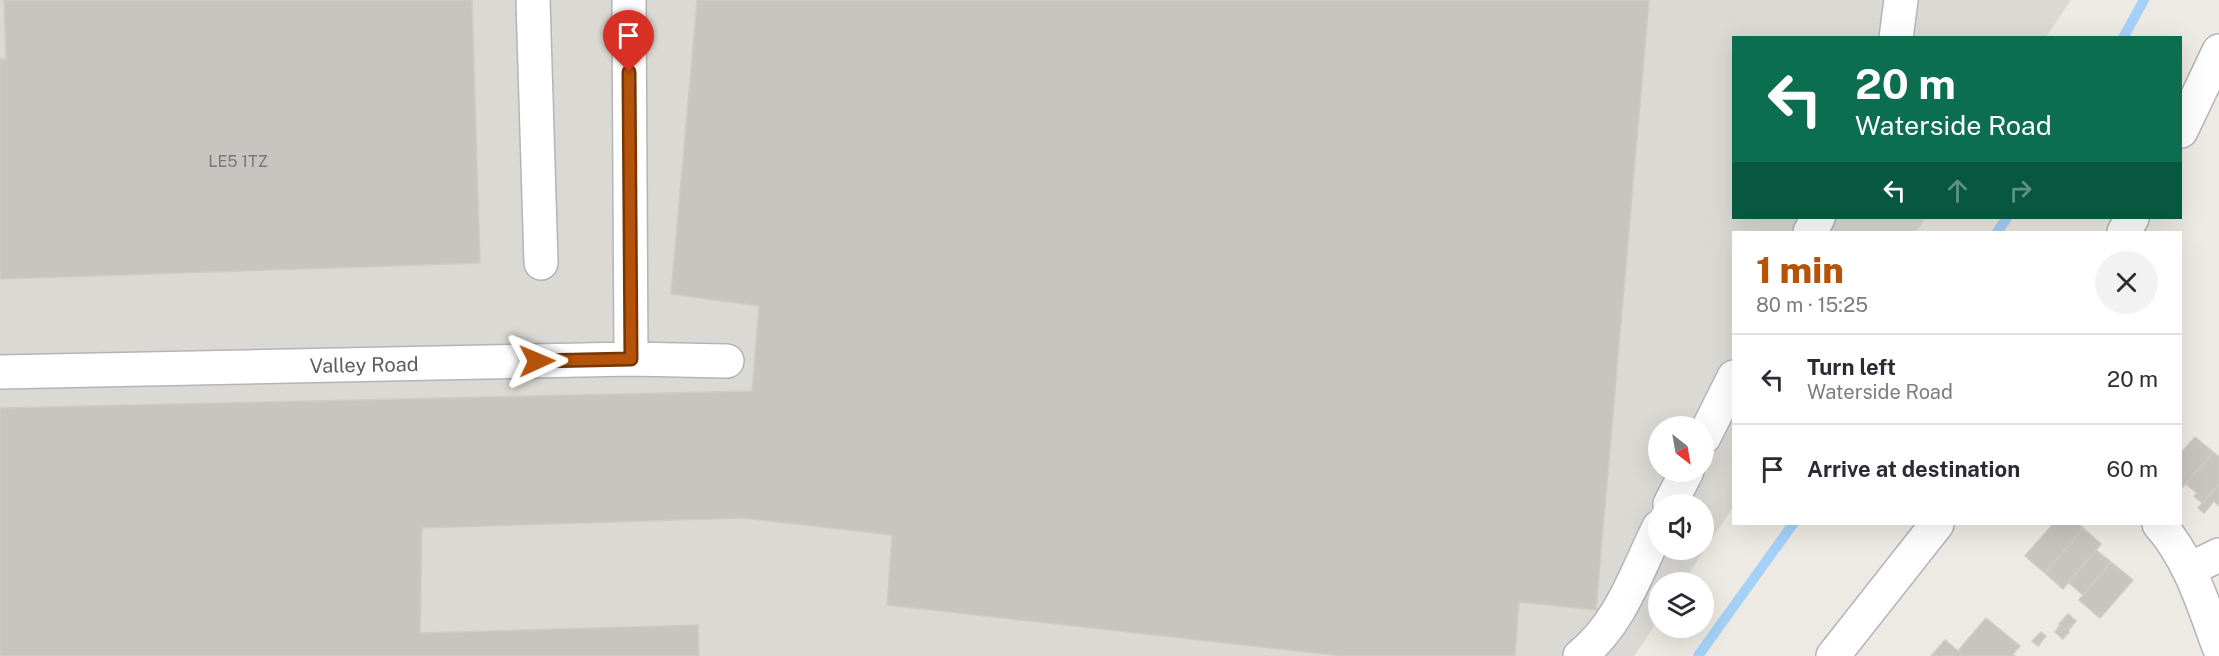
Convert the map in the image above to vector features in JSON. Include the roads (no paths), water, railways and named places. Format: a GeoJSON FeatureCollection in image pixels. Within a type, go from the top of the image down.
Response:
{"type":"FeatureCollection","features":[{"type":"Feature","properties":{"kind":"street"},"geometry":{"type":"LineString","coordinates":[[533,0],[541,263]]}},
{"type":"Feature","properties":{"kind":"street"},"geometry":{"type":"LineString","coordinates":[[629,0],[631,359]]}},
{"type":"Feature","properties":{"kind":"street"},"geometry":{"type":"LineString","coordinates":[[1896,36],[1901,0]]}},
{"type":"Feature","properties":{"kind":"street"},"geometry":{"type":"LineString","coordinates":[[2182,129],[2219,51]]}},
{"type":"Feature","properties":{"kind":"street","name":"Valley Road"},"geometry":{"type":"LineString","coordinates":[[0,372],[631,359],[727,361]]}},
{"type":"Feature","properties":{"kind":"street"},"geometry":{"type":"LineString","coordinates":[[1714,417],[1732,381]]}},
{"type":"Feature","properties":{"kind":"street"},"geometry":{"type":"LineString","coordinates":[[1833,656],[1936,525]]}},
{"type":"Feature","properties":{"kind":"street"},"geometry":{"type":"LineString","coordinates":[[2160,525],[2175,543],[2190,569],[2219,647]]}},
{"type":"Feature","properties":{"kind":"street"},"geometry":{"type":"LineString","coordinates":[[1580,656],[1591,647],[1614,619],[1648,550]]}},
{"type":"Feature","properties":{"kind":"street"},"geometry":{"type":"LineString","coordinates":[[2190,569],[2219,555]]}},
{"type":"Feature","properties":{"kind":"waterway"},"geometry":{"type":"LineString","coordinates":[[2124,36],[2144,0]]}},
{"type":"Feature","properties":{"kind":"waterway"},"geometry":{"type":"LineString","coordinates":[[1998,231],[2006,219]]}},
{"type":"Feature","properties":{"kind":"waterway"},"geometry":{"type":"LineString","coordinates":[[1698,656],[1792,525]]}}]}
